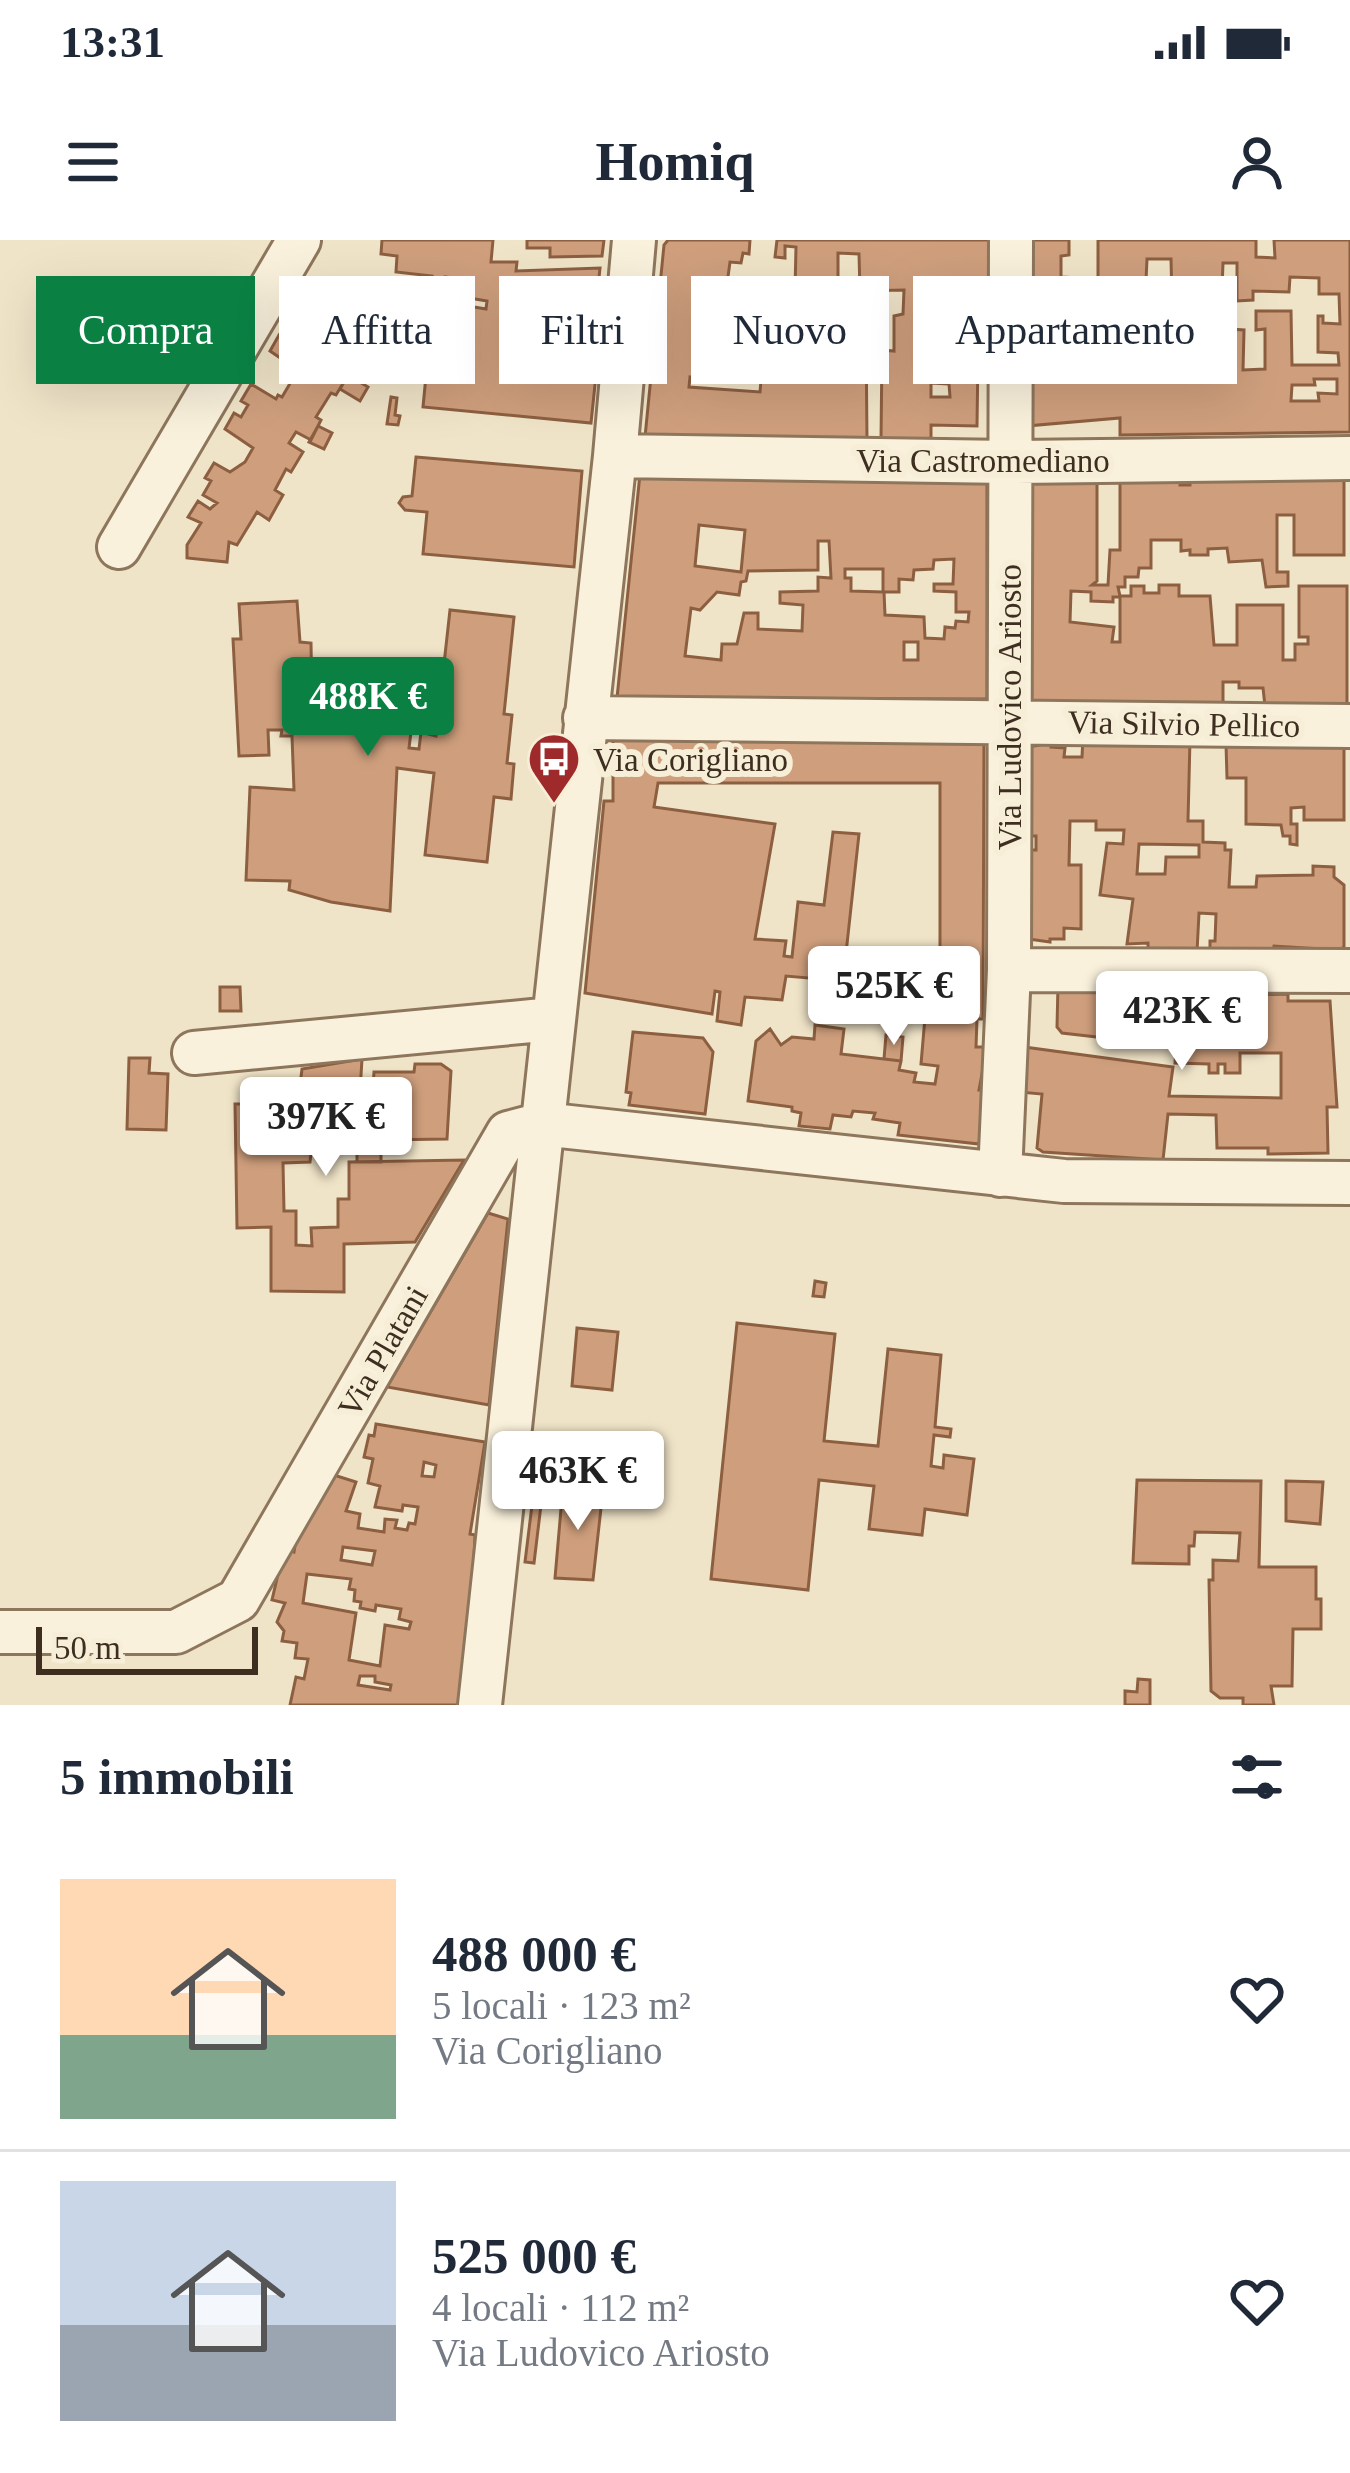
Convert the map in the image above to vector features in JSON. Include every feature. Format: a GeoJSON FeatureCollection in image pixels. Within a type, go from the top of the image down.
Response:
{"type":"FeatureCollection","features":[{"type":"Feature","properties":{"kind":"street"},"geometry":{"type":"LineString","coordinates":[[119,548],[299,240]]}},
{"type":"Feature","properties":{"kind":"street"},"geometry":{"type":"LineString","coordinates":[[480,1705],[615,456],[634,240]]}},
{"type":"Feature","properties":{"kind":"street","name":"Via Ludovico Ariosto"},"geometry":{"type":"LineString","coordinates":[[1000,1175],[1009,970],[1011,240]]}},
{"type":"Feature","properties":{"kind":"street","name":"Via Castromediano"},"geometry":{"type":"LineString","coordinates":[[615,456],[1009,462],[1350,458]]}},
{"type":"Feature","properties":{"kind":"street","name":"Via Silvio Pellico"},"geometry":{"type":"LineString","coordinates":[[585,718],[1350,726]]}},
{"type":"Feature","properties":{"kind":"street"},"geometry":{"type":"LineString","coordinates":[[1009,970],[1350,971]]}},
{"type":"Feature","properties":{"kind":"street"},"geometry":{"type":"LineString","coordinates":[[194,1053],[553,1019]]}},
{"type":"Feature","properties":{"kind":"street"},"geometry":{"type":"LineString","coordinates":[[542,1124],[1064,1181],[1350,1183]]}},
{"type":"Feature","properties":{"kind":"street","name":"Via Platani"},"geometry":{"type":"LineString","coordinates":[[0,1632],[176,1632],[238,1600],[508,1133],[542,1124]]}},
{"type":"Feature","properties":{"kind":"building"},"geometry":{"type":"Polygon","coordinates":[[[382,240],[493,240],[491,262],[517,262],[516,271],[600,268],[599,276],[499,276],[499,384],[595,384],[591,423],[423,407],[425,384],[475,384],[475,307],[486,309],[487,301],[475,299],[475,276],[396,272],[397,256],[381,254],[382,240]]]}},
{"type":"Feature","properties":{"kind":"building"},"geometry":{"type":"Polygon","coordinates":[[[527,240],[604,240],[602,256],[550,257],[550,248],[527,248],[527,240]]]}},
{"type":"Feature","properties":{"kind":"building"},"geometry":{"type":"Polygon","coordinates":[[[668,240],[750,240],[749,254],[743,253],[741,263],[730,262],[728,276],[691,276],[689,387],[760,392],[761,384],[866,384],[867,440],[645,437],[650,384],[667,384],[667,276],[661,276],[668,240]]]}},
{"type":"Feature","properties":{"kind":"building"},"geometry":{"type":"Polygon","coordinates":[[[777,240],[991,240],[992,276],[913,276],[913,384],[931,384],[931,397],[950,397],[949,384],[978,384],[977,426],[931,425],[931,439],[881,440],[882,384],[889,384],[894,316],[903,314],[904,290],[889,290],[889,276],[860,276],[859,254],[838,253],[838,276],[795,276],[796,247],[785,246],[785,258],[775,257],[777,240]]]}},
{"type":"Feature","properties":{"kind":"building"},"geometry":{"type":"Polygon","coordinates":[[[1022,240],[1069,240],[1069,255],[1061,256],[1061,276],[1023,276],[1022,240]]]}},
{"type":"Feature","properties":{"kind":"building"},"geometry":{"type":"Polygon","coordinates":[[[1098,240],[1256,240],[1256,257],[1275,258],[1274,240],[1350,240],[1350,432],[1120,435],[1120,418],[1026,426],[1025,384],[1237,384],[1237,330],[1244,330],[1243,370],[1265,369],[1265,329],[1256,330],[1256,311],[1291,311],[1292,365],[1339,365],[1338,353],[1318,352],[1318,316],[1323,316],[1323,323],[1340,324],[1339,294],[1319,294],[1319,278],[1290,277],[1289,292],[1253,291],[1253,300],[1237,301],[1237,263],[1223,263],[1222,276],[1171,276],[1171,259],[1147,259],[1146,276],[1098,276],[1098,240]],[[1337,379],[1292,385],[1291,401],[1319,401],[1318,393],[1337,394],[1337,379]]]}},
{"type":"Feature","properties":{"kind":"building"},"geometry":{"type":"Polygon","coordinates":[[[279,335],[279,357],[270,351],[279,335]]]}},
{"type":"Feature","properties":{"kind":"building"},"geometry":{"type":"Polygon","coordinates":[[[251,384],[276,399],[290,384],[343,384],[316,417],[321,420],[311,440],[296,432],[289,443],[303,452],[291,472],[286,469],[275,490],[283,495],[269,520],[257,512],[237,545],[229,542],[227,562],[187,558],[187,545],[201,523],[188,517],[198,501],[210,509],[217,503],[203,495],[211,481],[205,478],[214,463],[230,472],[245,462],[253,448],[225,429],[234,413],[241,417],[248,405],[241,401],[251,384]]]}},
{"type":"Feature","properties":{"kind":"building"},"geometry":{"type":"Polygon","coordinates":[[[343,384],[368,387],[360,401],[340,389],[343,384]]]}},
{"type":"Feature","properties":{"kind":"building"},"geometry":{"type":"Polygon","coordinates":[[[391,397],[397,398],[398,425],[387,424],[391,397]]]}},
{"type":"Feature","properties":{"kind":"building"},"geometry":{"type":"Polygon","coordinates":[[[318,426],[332,433],[324,449],[309,442],[318,426]]]}},
{"type":"Feature","properties":{"kind":"building"},"geometry":{"type":"Polygon","coordinates":[[[416,457],[582,471],[574,567],[423,554],[427,512],[405,510],[399,503],[412,496],[416,457]]]}},
{"type":"Feature","properties":{"kind":"building"},"geometry":{"type":"Polygon","coordinates":[[[1180,467],[1180,485],[1190,485],[1191,470],[1344,474],[1344,555],[1294,555],[1294,515],[1277,515],[1277,572],[1288,572],[1288,586],[1266,587],[1262,560],[1229,562],[1227,548],[1190,555],[1190,550],[1181,551],[1181,540],[1151,540],[1151,568],[1139,568],[1138,577],[1125,577],[1125,587],[1118,587],[1120,596],[1131,596],[1131,586],[1144,586],[1144,593],[1159,593],[1159,585],[1179,585],[1179,596],[1210,596],[1214,645],[1237,645],[1237,605],[1283,605],[1283,660],[1295,660],[1295,644],[1308,644],[1308,637],[1299,637],[1299,586],[1347,586],[1347,706],[1265,706],[1263,688],[1239,688],[1239,682],[1223,682],[1223,705],[1024,701],[1031,483],[1036,483],[1036,477],[1097,477],[1097,581],[1092,585],[1108,585],[1110,550],[1120,550],[1120,472],[1180,467]],[[1071,591],[1070,622],[1114,627],[1112,642],[1120,642],[1120,597],[1113,597],[1113,602],[1091,601],[1091,592],[1071,591]]]}},
{"type":"Feature","properties":{"kind":"building"},"geometry":{"type":"Polygon","coordinates":[[[640,474],[987,479],[987,699],[617,698],[640,474]],[[699,525],[695,566],[741,572],[745,530],[699,525]],[[818,541],[818,570],[748,571],[739,595],[717,592],[700,610],[691,608],[685,656],[721,660],[722,644],[737,644],[744,613],[758,613],[758,629],[802,631],[803,605],[780,603],[780,592],[818,591],[818,577],[831,578],[829,541],[818,541]],[[954,559],[934,560],[933,569],[914,570],[913,580],[899,579],[899,592],[884,592],[885,615],[924,617],[925,638],[944,639],[945,627],[968,622],[969,612],[956,612],[956,592],[934,591],[934,584],[953,584],[954,559]],[[845,569],[845,578],[851,578],[851,591],[883,592],[883,569],[845,569]],[[904,642],[904,660],[918,660],[918,642],[904,642]]]}},
{"type":"Feature","properties":{"kind":"building"},"geometry":{"type":"Polygon","coordinates":[[[297,601],[300,642],[311,643],[312,706],[413,716],[409,748],[419,749],[421,732],[436,736],[450,610],[514,617],[504,714],[512,715],[507,763],[514,764],[511,799],[494,797],[487,862],[425,855],[434,773],[397,768],[390,911],[289,890],[290,881],[246,880],[250,787],[294,790],[292,736],[268,730],[269,755],[239,756],[233,639],[241,639],[239,604],[297,601]]]}},
{"type":"Feature","properties":{"kind":"building"},"geometry":{"type":"Polygon","coordinates":[[[1083,737],[1155,739],[1155,746],[1175,746],[1176,738],[1190,739],[1188,821],[1203,821],[1203,842],[1225,843],[1225,850],[1231,850],[1229,887],[1256,887],[1257,876],[1313,875],[1313,866],[1334,867],[1334,877],[1344,885],[1344,947],[1274,946],[1273,951],[1210,953],[1216,914],[1199,913],[1197,952],[1148,951],[1148,943],[1127,944],[1133,899],[1100,895],[1107,843],[1123,844],[1124,830],[1096,830],[1096,821],[1070,821],[1069,865],[1081,865],[1081,929],[1064,928],[1064,939],[1050,942],[1021,938],[1024,850],[1036,850],[1036,836],[1024,836],[1023,748],[1051,743],[1051,747],[1065,748],[1064,757],[1082,757],[1083,737]],[[1139,844],[1137,874],[1165,874],[1166,857],[1199,857],[1199,845],[1139,844]]]}},
{"type":"Feature","properties":{"kind":"building"},"geometry":{"type":"Polygon","coordinates":[[[613,738],[984,739],[983,1019],[977,1019],[976,1047],[987,1047],[979,1090],[986,1090],[979,1144],[898,1135],[900,1123],[873,1119],[875,1113],[833,1115],[830,1129],[799,1126],[801,1113],[792,1107],[748,1101],[756,1041],[770,1029],[781,1045],[792,1037],[814,1039],[815,1025],[844,1029],[841,1054],[901,1061],[899,1070],[916,1073],[914,1082],[935,1084],[938,1066],[921,1064],[925,1017],[940,1018],[940,783],[658,783],[654,807],[775,824],[755,939],[786,941],[784,956],[792,957],[798,902],[824,905],[833,832],[859,834],[843,981],[786,976],[782,1000],[745,997],[741,1025],[717,1021],[720,992],[715,991],[712,1014],[585,993],[604,801],[613,801],[613,738]]]}},
{"type":"Feature","properties":{"kind":"building"},"geometry":{"type":"Polygon","coordinates":[[[1290,738],[1344,738],[1344,820],[1304,820],[1304,807],[1291,808],[1297,845],[1290,844],[1290,836],[1283,836],[1281,825],[1246,824],[1246,778],[1227,778],[1226,744],[1291,747],[1290,738]]]}},
{"type":"Feature","properties":{"kind":"building"},"geometry":{"type":"Polygon","coordinates":[[[1058,985],[1182,989],[1179,1006],[1197,1008],[1196,1004],[1240,1003],[1240,995],[1288,994],[1288,1001],[1330,1001],[1337,1107],[1327,1107],[1328,1153],[1268,1154],[1268,1148],[1217,1148],[1216,1115],[1168,1114],[1163,1160],[1043,1152],[1037,1148],[1042,1094],[1019,1092],[1024,1047],[1173,1067],[1169,1096],[1281,1098],[1281,1053],[1240,1053],[1240,1073],[1225,1073],[1225,1064],[1218,1064],[1218,1073],[1209,1073],[1209,1064],[1175,1063],[1176,1046],[1062,1033],[1057,1027],[1058,985]]]}},
{"type":"Feature","properties":{"kind":"building"},"geometry":{"type":"Polygon","coordinates":[[[220,987],[240,987],[241,1011],[220,1011],[220,987]]]}},
{"type":"Feature","properties":{"kind":"building"},"geometry":{"type":"Polygon","coordinates":[[[633,1032],[703,1038],[713,1052],[705,1114],[629,1105],[631,1093],[626,1092],[633,1032]]]}},
{"type":"Feature","properties":{"kind":"building"},"geometry":{"type":"Polygon","coordinates":[[[886,1035],[903,1037],[901,1061],[884,1059],[886,1035]]]}},
{"type":"Feature","properties":{"kind":"building"},"geometry":{"type":"Polygon","coordinates":[[[129,1058],[150,1058],[149,1073],[168,1074],[166,1130],[127,1129],[129,1058]]]}},
{"type":"Feature","properties":{"kind":"building"},"geometry":{"type":"Polygon","coordinates":[[[362,1059],[357,1141],[313,1137],[310,1162],[283,1163],[284,1211],[296,1211],[296,1245],[312,1246],[311,1228],[338,1227],[338,1199],[349,1199],[349,1162],[464,1160],[415,1242],[344,1244],[344,1292],[271,1291],[271,1227],[237,1228],[235,1104],[255,1104],[256,1097],[264,1097],[264,1089],[272,1084],[281,1084],[287,1093],[299,1093],[302,1069],[362,1059]]]}},
{"type":"Feature","properties":{"kind":"building"},"geometry":{"type":"Polygon","coordinates":[[[415,1064],[441,1064],[451,1071],[447,1139],[381,1140],[381,1162],[357,1162],[357,1141],[370,1140],[374,1072],[414,1072],[415,1064]]]}},
{"type":"Feature","properties":{"kind":"building"},"geometry":{"type":"Polygon","coordinates":[[[488,1213],[508,1219],[489,1405],[387,1387],[488,1213]]]}},
{"type":"Feature","properties":{"kind":"building"},"geometry":{"type":"Polygon","coordinates":[[[815,1281],[826,1283],[824,1297],[813,1296],[815,1281]]]}},
{"type":"Feature","properties":{"kind":"building"},"geometry":{"type":"Polygon","coordinates":[[[737,1323],[835,1334],[824,1441],[878,1446],[888,1349],[941,1355],[935,1427],[951,1429],[950,1437],[934,1435],[931,1466],[943,1468],[944,1455],[974,1459],[967,1515],[925,1509],[922,1535],[869,1529],[874,1486],[819,1480],[808,1590],[711,1579],[737,1323]]]}},
{"type":"Feature","properties":{"kind":"building"},"geometry":{"type":"Polygon","coordinates":[[[577,1328],[618,1332],[612,1390],[572,1386],[577,1328]]]}},
{"type":"Feature","properties":{"kind":"building"},"geometry":{"type":"Polygon","coordinates":[[[376,1424],[485,1442],[470,1534],[475,1535],[473,1580],[459,1705],[290,1705],[296,1677],[304,1679],[308,1659],[295,1658],[297,1643],[282,1641],[284,1631],[277,1622],[285,1603],[272,1600],[279,1570],[289,1550],[294,1552],[296,1540],[334,1475],[356,1482],[346,1511],[360,1514],[358,1528],[384,1532],[385,1519],[397,1520],[395,1528],[407,1530],[409,1523],[415,1524],[418,1507],[403,1505],[402,1511],[375,1507],[380,1486],[368,1483],[373,1459],[364,1457],[369,1435],[374,1436],[376,1424]],[[424,1462],[422,1476],[434,1477],[436,1465],[424,1462]],[[343,1547],[341,1560],[372,1565],[375,1551],[343,1547]],[[307,1574],[303,1603],[356,1613],[349,1660],[380,1666],[385,1625],[409,1629],[411,1622],[399,1619],[401,1609],[360,1608],[361,1602],[354,1601],[355,1590],[349,1589],[351,1579],[307,1574]],[[360,1676],[358,1685],[390,1690],[391,1685],[375,1682],[375,1676],[360,1676]]]}},
{"type":"Feature","properties":{"kind":"building"},"geometry":{"type":"Polygon","coordinates":[[[1137,1480],[1261,1481],[1259,1567],[1316,1567],[1321,1629],[1293,1629],[1292,1686],[1271,1686],[1274,1705],[1243,1705],[1243,1698],[1220,1698],[1211,1691],[1209,1580],[1213,1580],[1213,1560],[1238,1561],[1240,1533],[1195,1532],[1189,1564],[1133,1563],[1137,1480]]]}},
{"type":"Feature","properties":{"kind":"building"},"geometry":{"type":"Polygon","coordinates":[[[1286,1481],[1323,1482],[1320,1524],[1286,1521],[1286,1481]]]}},
{"type":"Feature","properties":{"kind":"building"},"geometry":{"type":"Polygon","coordinates":[[[563,1486],[603,1490],[593,1580],[555,1578],[563,1486]]]}},
{"type":"Feature","properties":{"kind":"building"},"geometry":{"type":"Polygon","coordinates":[[[533,1497],[539,1497],[541,1505],[534,1563],[525,1562],[533,1497]]]}},
{"type":"Feature","properties":{"kind":"building"},"geometry":{"type":"Polygon","coordinates":[[[1138,1679],[1150,1680],[1150,1705],[1125,1705],[1125,1691],[1137,1692],[1138,1679]]]}},
{"type":"Feature","properties":{"kind":"place","name":"Via Corigliano"},"geometry":{"type":"Point","coordinates":[554,805]}}]}
